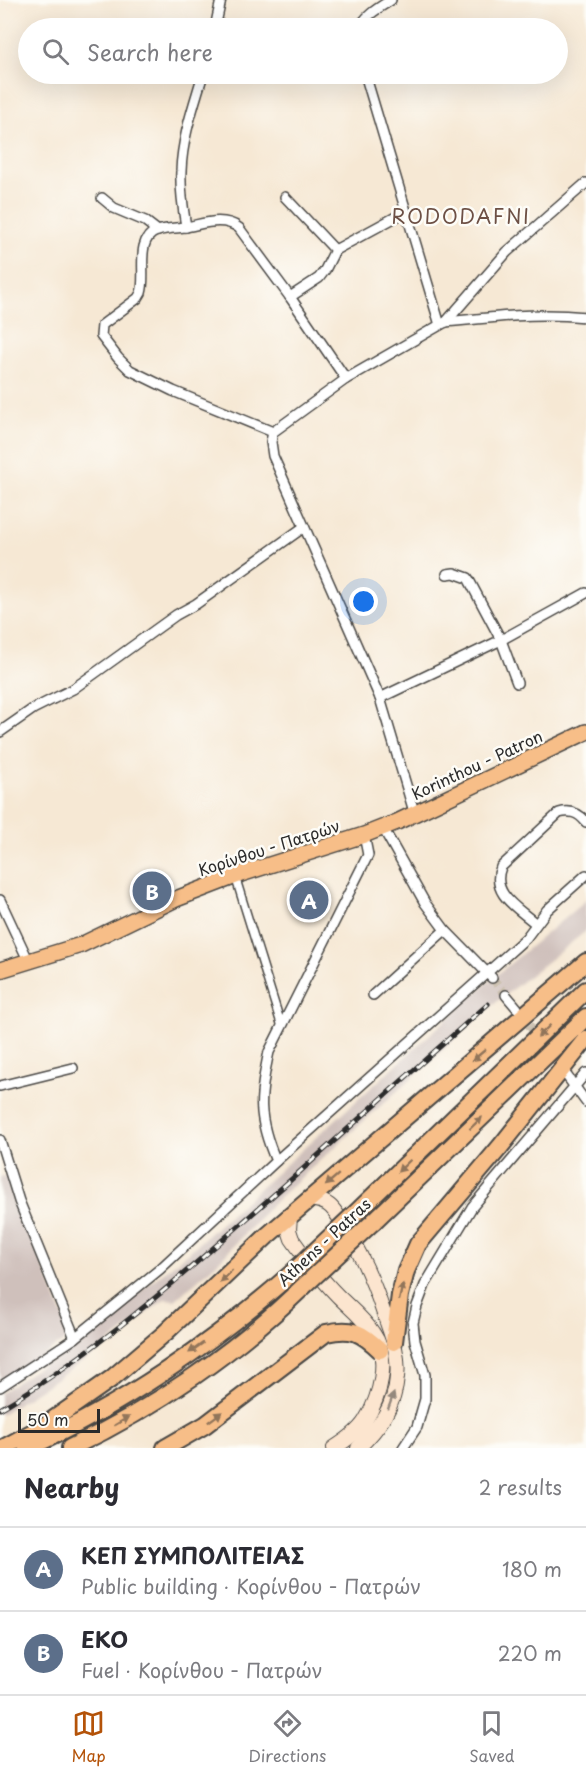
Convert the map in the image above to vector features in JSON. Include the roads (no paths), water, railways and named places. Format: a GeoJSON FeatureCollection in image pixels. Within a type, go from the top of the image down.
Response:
{"type":"FeatureCollection","features":[{"type":"Feature","properties":{"kind":"highway"},"geometry":{"type":"LineString","coordinates":[[3,1448],[53,1420],[111,1379],[165,1333],[309,1199],[586,962]]}},
{"type":"Feature","properties":{"kind":"highway","name":"Athens - Patras"},"geometry":{"type":"LineString","coordinates":[[27,1448],[79,1423],[149,1380],[254,1306],[362,1207],[586,990]]}},
{"type":"Feature","properties":{"kind":"highway","name":"Athens - Patras"},"geometry":{"type":"LineString","coordinates":[[70,1448],[122,1421],[232,1348],[268,1320],[586,1017]]}},
{"type":"Feature","properties":{"kind":"highway"},"geometry":{"type":"LineString","coordinates":[[165,1448],[205,1425],[326,1333],[340,1330],[353,1331],[387,1346],[406,1271],[418,1244],[586,1040]]}},
{"type":"Feature","properties":{"kind":"main road","name":"Korinthou - Patron"},"geometry":{"type":"LineString","coordinates":[[383,828],[415,815],[586,732]]}},
{"type":"Feature","properties":{"kind":"main road","name":"Κορίνθου - Πατρών"},"geometry":{"type":"LineString","coordinates":[[0,970],[81,945],[176,899],[234,876],[383,828]]}},
{"type":"Feature","properties":{"kind":"main road"},"geometry":{"type":"LineString","coordinates":[[309,1199],[318,1200],[331,1207],[361,1254],[376,1288],[387,1346],[373,1406],[359,1428],[334,1448]]}},
{"type":"Feature","properties":{"kind":"main road"},"geometry":{"type":"LineString","coordinates":[[290,1216],[289,1230],[292,1239],[324,1281],[387,1346],[398,1366],[391,1402],[373,1434],[358,1448]]}},
{"type":"Feature","properties":{"kind":"street"},"geometry":{"type":"LineString","coordinates":[[217,18],[221,0]]}},
{"type":"Feature","properties":{"kind":"street"},"geometry":{"type":"LineString","coordinates":[[366,18],[391,0]]}},
{"type":"Feature","properties":{"kind":"street"},"geometry":{"type":"LineString","coordinates":[[186,227],[181,192],[181,168],[185,139],[200,84]]}},
{"type":"Feature","properties":{"kind":"street"},"geometry":{"type":"LineString","coordinates":[[368,84],[405,212],[443,323]]}},
{"type":"Feature","properties":{"kind":"street"},"geometry":{"type":"LineString","coordinates":[[415,815],[380,698],[273,456],[271,442],[273,432],[346,379],[443,323],[507,252],[586,183]]}},
{"type":"Feature","properties":{"kind":"street"},"geometry":{"type":"LineString","coordinates":[[285,197],[335,250]]}},
{"type":"Feature","properties":{"kind":"street"},"geometry":{"type":"LineString","coordinates":[[102,198],[114,208],[145,221],[158,231]]}},
{"type":"Feature","properties":{"kind":"street"},"geometry":{"type":"LineString","coordinates":[[290,297],[319,278],[335,250],[405,212]]}},
{"type":"Feature","properties":{"kind":"street"},"geometry":{"type":"LineString","coordinates":[[273,432],[173,391],[130,370],[101,336],[102,325],[138,298],[141,293],[144,244],[147,238],[158,231],[214,222],[226,221],[234,224],[290,297],[346,379]]}},
{"type":"Feature","properties":{"kind":"street"},"geometry":{"type":"LineString","coordinates":[[443,323],[514,315],[552,314],[586,317]]}},
{"type":"Feature","properties":{"kind":"street"},"geometry":{"type":"LineString","coordinates":[[0,732],[33,709],[73,689],[304,527]]}},
{"type":"Feature","properties":{"kind":"street"},"geometry":{"type":"LineString","coordinates":[[447,574],[462,574],[468,578],[501,640],[517,683]]}},
{"type":"Feature","properties":{"kind":"street"},"geometry":{"type":"LineString","coordinates":[[380,698],[501,640],[586,593]]}},
{"type":"Feature","properties":{"kind":"street"},"geometry":{"type":"LineString","coordinates":[[536,924],[500,891],[498,879],[501,867],[559,813],[568,811],[575,813],[586,822]]}},
{"type":"Feature","properties":{"kind":"street"},"geometry":{"type":"LineString","coordinates":[[383,828],[425,903],[445,930],[489,976]]}},
{"type":"Feature","properties":{"kind":"street"},"geometry":{"type":"LineString","coordinates":[[276,1161],[262,1126],[260,1110],[269,1052],[368,855],[364,835]]}},
{"type":"Feature","properties":{"kind":"street"},"geometry":{"type":"LineString","coordinates":[[0,1387],[75,1338],[160,1269],[276,1161],[489,976],[526,938],[548,910],[586,875]]}},
{"type":"Feature","properties":{"kind":"street"},"geometry":{"type":"LineString","coordinates":[[234,876],[282,1027]]}},
{"type":"Feature","properties":{"kind":"street"},"geometry":{"type":"LineString","coordinates":[[0,900],[29,962]]}},
{"type":"Feature","properties":{"kind":"street"},"geometry":{"type":"LineString","coordinates":[[373,995],[445,930]]}},
{"type":"Feature","properties":{"kind":"street"},"geometry":{"type":"LineString","coordinates":[[506,995],[517,1008]]}},
{"type":"Feature","properties":{"kind":"street"},"geometry":{"type":"LineString","coordinates":[[0,1086],[73,1068]]}},
{"type":"Feature","properties":{"kind":"street"},"geometry":{"type":"LineString","coordinates":[[564,1072],[586,1101]]}},
{"type":"Feature","properties":{"kind":"street"},"geometry":{"type":"LineString","coordinates":[[405,1446],[421,1419],[425,1399],[425,1376],[415,1341],[413,1323],[425,1285],[472,1207],[586,1073]]}},
{"type":"Feature","properties":{"kind":"street"},"geometry":{"type":"LineString","coordinates":[[0,1140],[19,1201],[75,1338]]}},
{"type":"Feature","properties":{"kind":"tunnel"},"geometry":{"type":"LineString","coordinates":[[492,978],[506,995]]}},
{"type":"Feature","properties":{"kind":"tunnel"},"geometry":{"type":"LineString","coordinates":[[521,1014],[563,1071]]}},
{"type":"Feature","properties":{"kind":"railway"},"geometry":{"type":"LineString","coordinates":[[0,1409],[76,1359],[183,1275],[488,1004]]}},
{"type":"Feature","properties":{"kind":"place","name":"EKO"},"geometry":{"type":"Point","coordinates":[152,891]}},
{"type":"Feature","properties":{"kind":"place","name":"ΚΕΠ ΣΥΜΠΟΛΙΤΕΙΑΣ"},"geometry":{"type":"Point","coordinates":[309,900]}},
{"type":"Feature","properties":{"kind":"district","name":"RODODAFNI"},"geometry":{"type":"Point","coordinates":[461,217]}}]}
